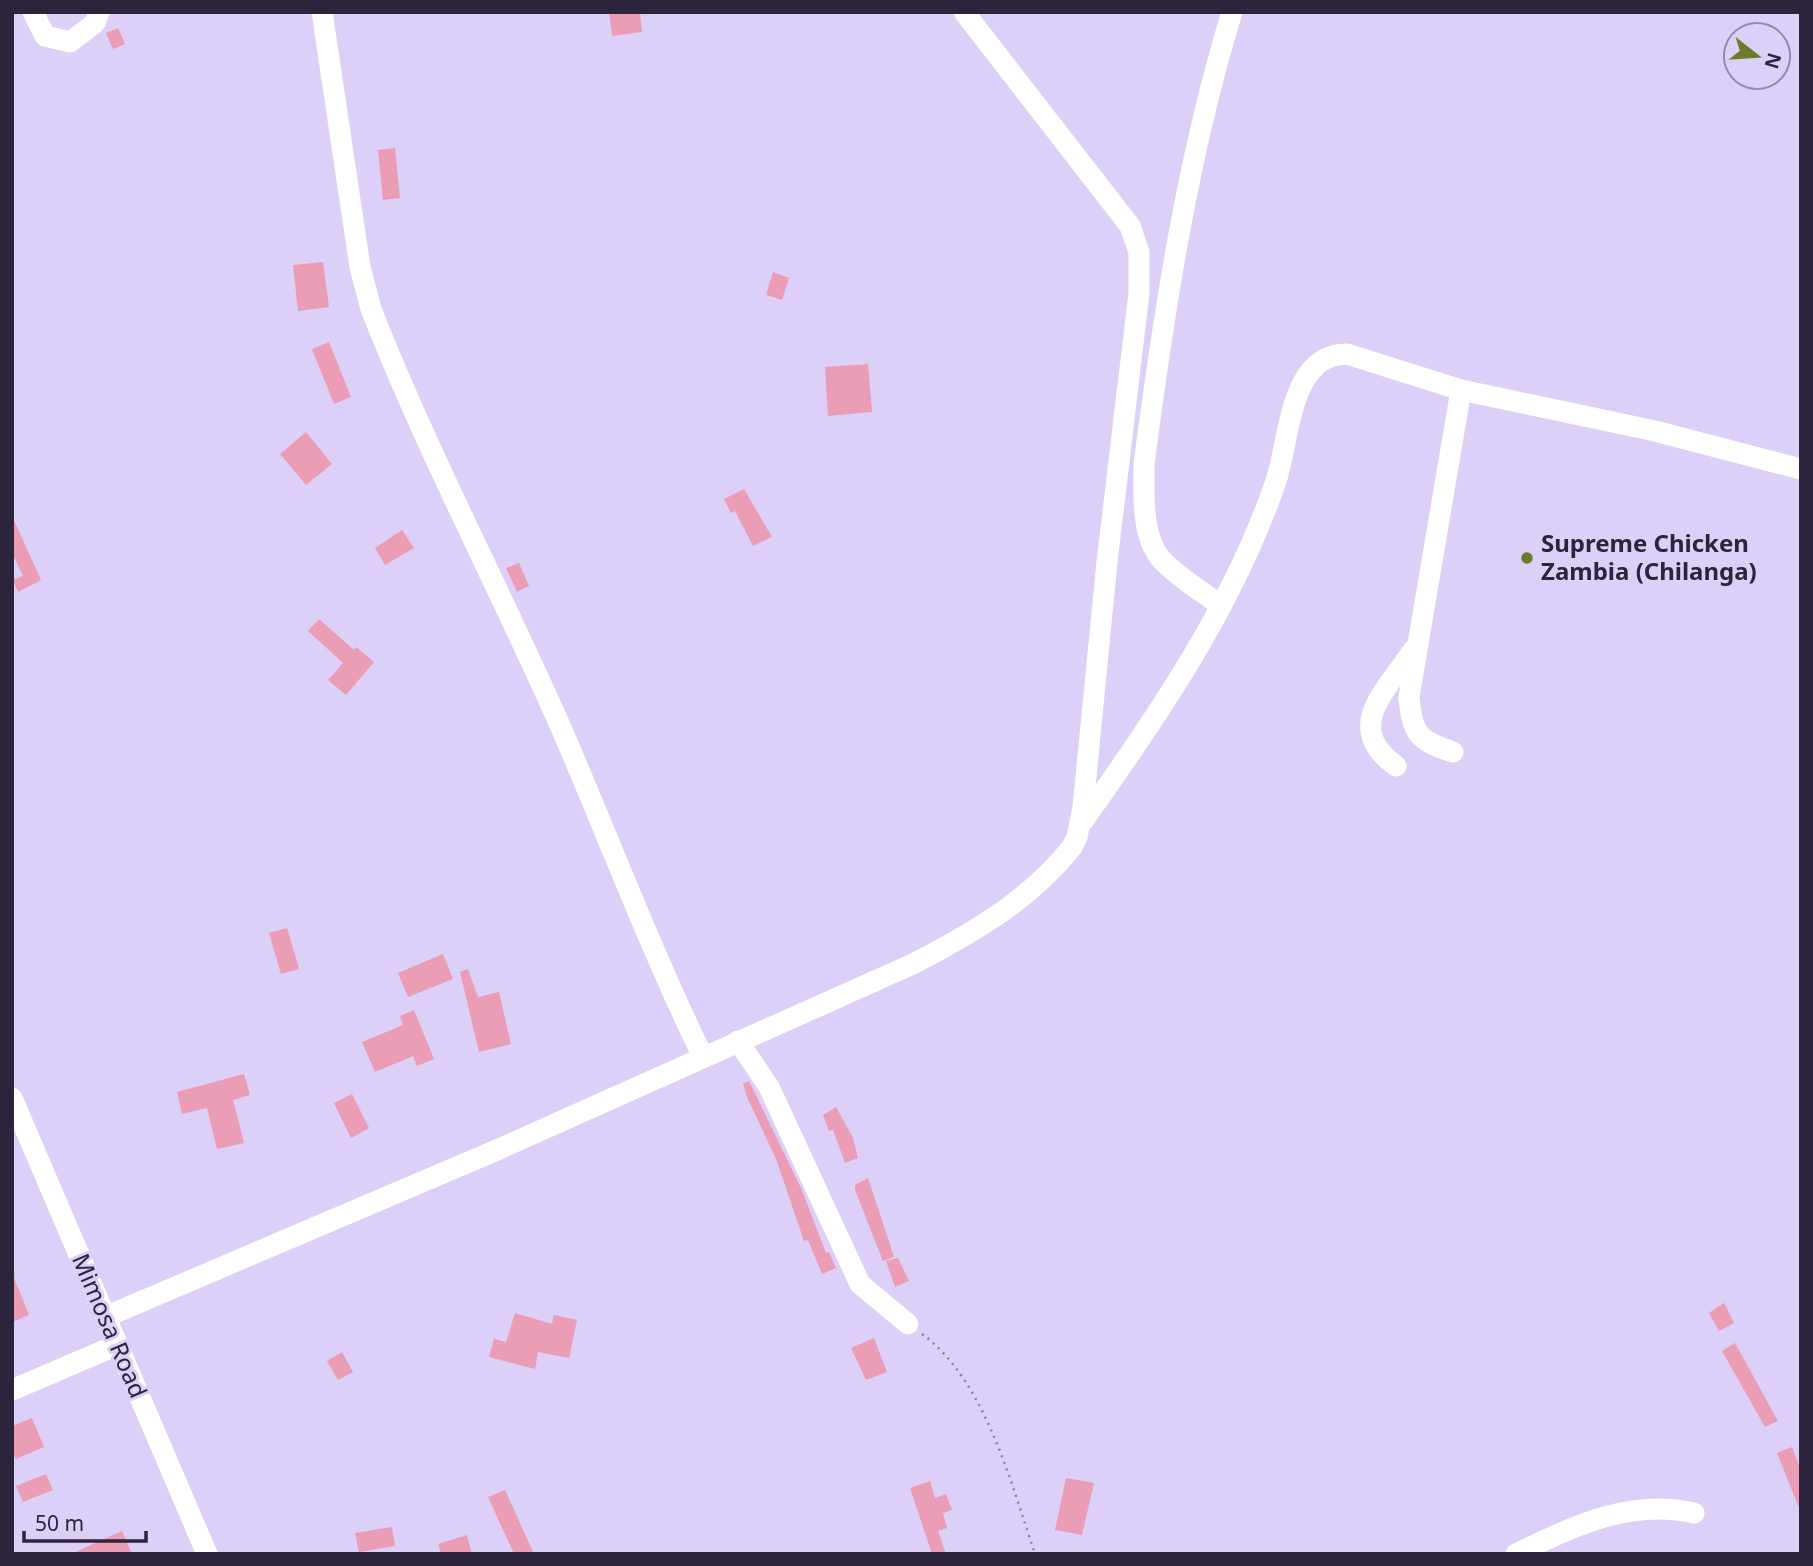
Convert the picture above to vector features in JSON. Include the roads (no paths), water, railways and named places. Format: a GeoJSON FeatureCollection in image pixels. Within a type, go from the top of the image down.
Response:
{"type":"FeatureCollection","features":[{"type":"Feature","properties":{"kind":"street"},"geometry":{"type":"LineString","coordinates":[[33,12],[45,36],[70,42],[95,23],[99,12]]}},
{"type":"Feature","properties":{"kind":"street"},"geometry":{"type":"LineString","coordinates":[[322,12],[360,267],[371,309],[492,583],[561,730],[663,973],[703,1057]]}},
{"type":"Feature","properties":{"kind":"street"},"geometry":{"type":"LineString","coordinates":[[105,1317],[497,1150],[915,963],[970,934],[1014,905],[1062,859],[1077,836],[1080,825],[1107,562],[1139,293],[1139,251],[1130,226],[964,12]]}},
{"type":"Feature","properties":{"kind":"street"},"geometry":{"type":"LineString","coordinates":[[1221,606],[1161,559],[1153,546],[1144,500],[1144,464],[1179,231],[1208,92],[1232,12]]}},
{"type":"Feature","properties":{"kind":"street"},"geometry":{"type":"LineString","coordinates":[[1080,825],[1169,699],[1221,606],[1252,543],[1276,479],[1304,377],[1321,359],[1332,354],[1347,354],[1461,390],[1655,431],[1801,469]]}},
{"type":"Feature","properties":{"kind":"street"},"geometry":{"type":"LineString","coordinates":[[1453,752],[1430,745],[1421,738],[1411,722],[1409,697],[1461,390]]}},
{"type":"Feature","properties":{"kind":"street"},"geometry":{"type":"LineString","coordinates":[[1396,766],[1379,754],[1370,738],[1368,721],[1417,643]]}},
{"type":"Feature","properties":{"kind":"street"},"geometry":{"type":"LineString","coordinates":[[737,1041],[769,1087],[860,1284],[908,1324]]}},
{"type":"Feature","properties":{"kind":"street","name":"Mimosa Road"},"geometry":{"type":"LineString","coordinates":[[12,1098],[207,1554]]}},
{"type":"Feature","properties":{"kind":"street"},"geometry":{"type":"LineString","coordinates":[[12,1390],[117,1345]]}},
{"type":"Feature","properties":{"kind":"street"},"geometry":{"type":"LineString","coordinates":[[1516,1554],[1573,1526],[1600,1517],[1660,1508],[1694,1513]]}},
{"type":"Feature","properties":{"kind":"place","name":"Supreme Chicken Zambia (Chilanga)"},"geometry":{"type":"Point","coordinates":[1527,558]}}]}
